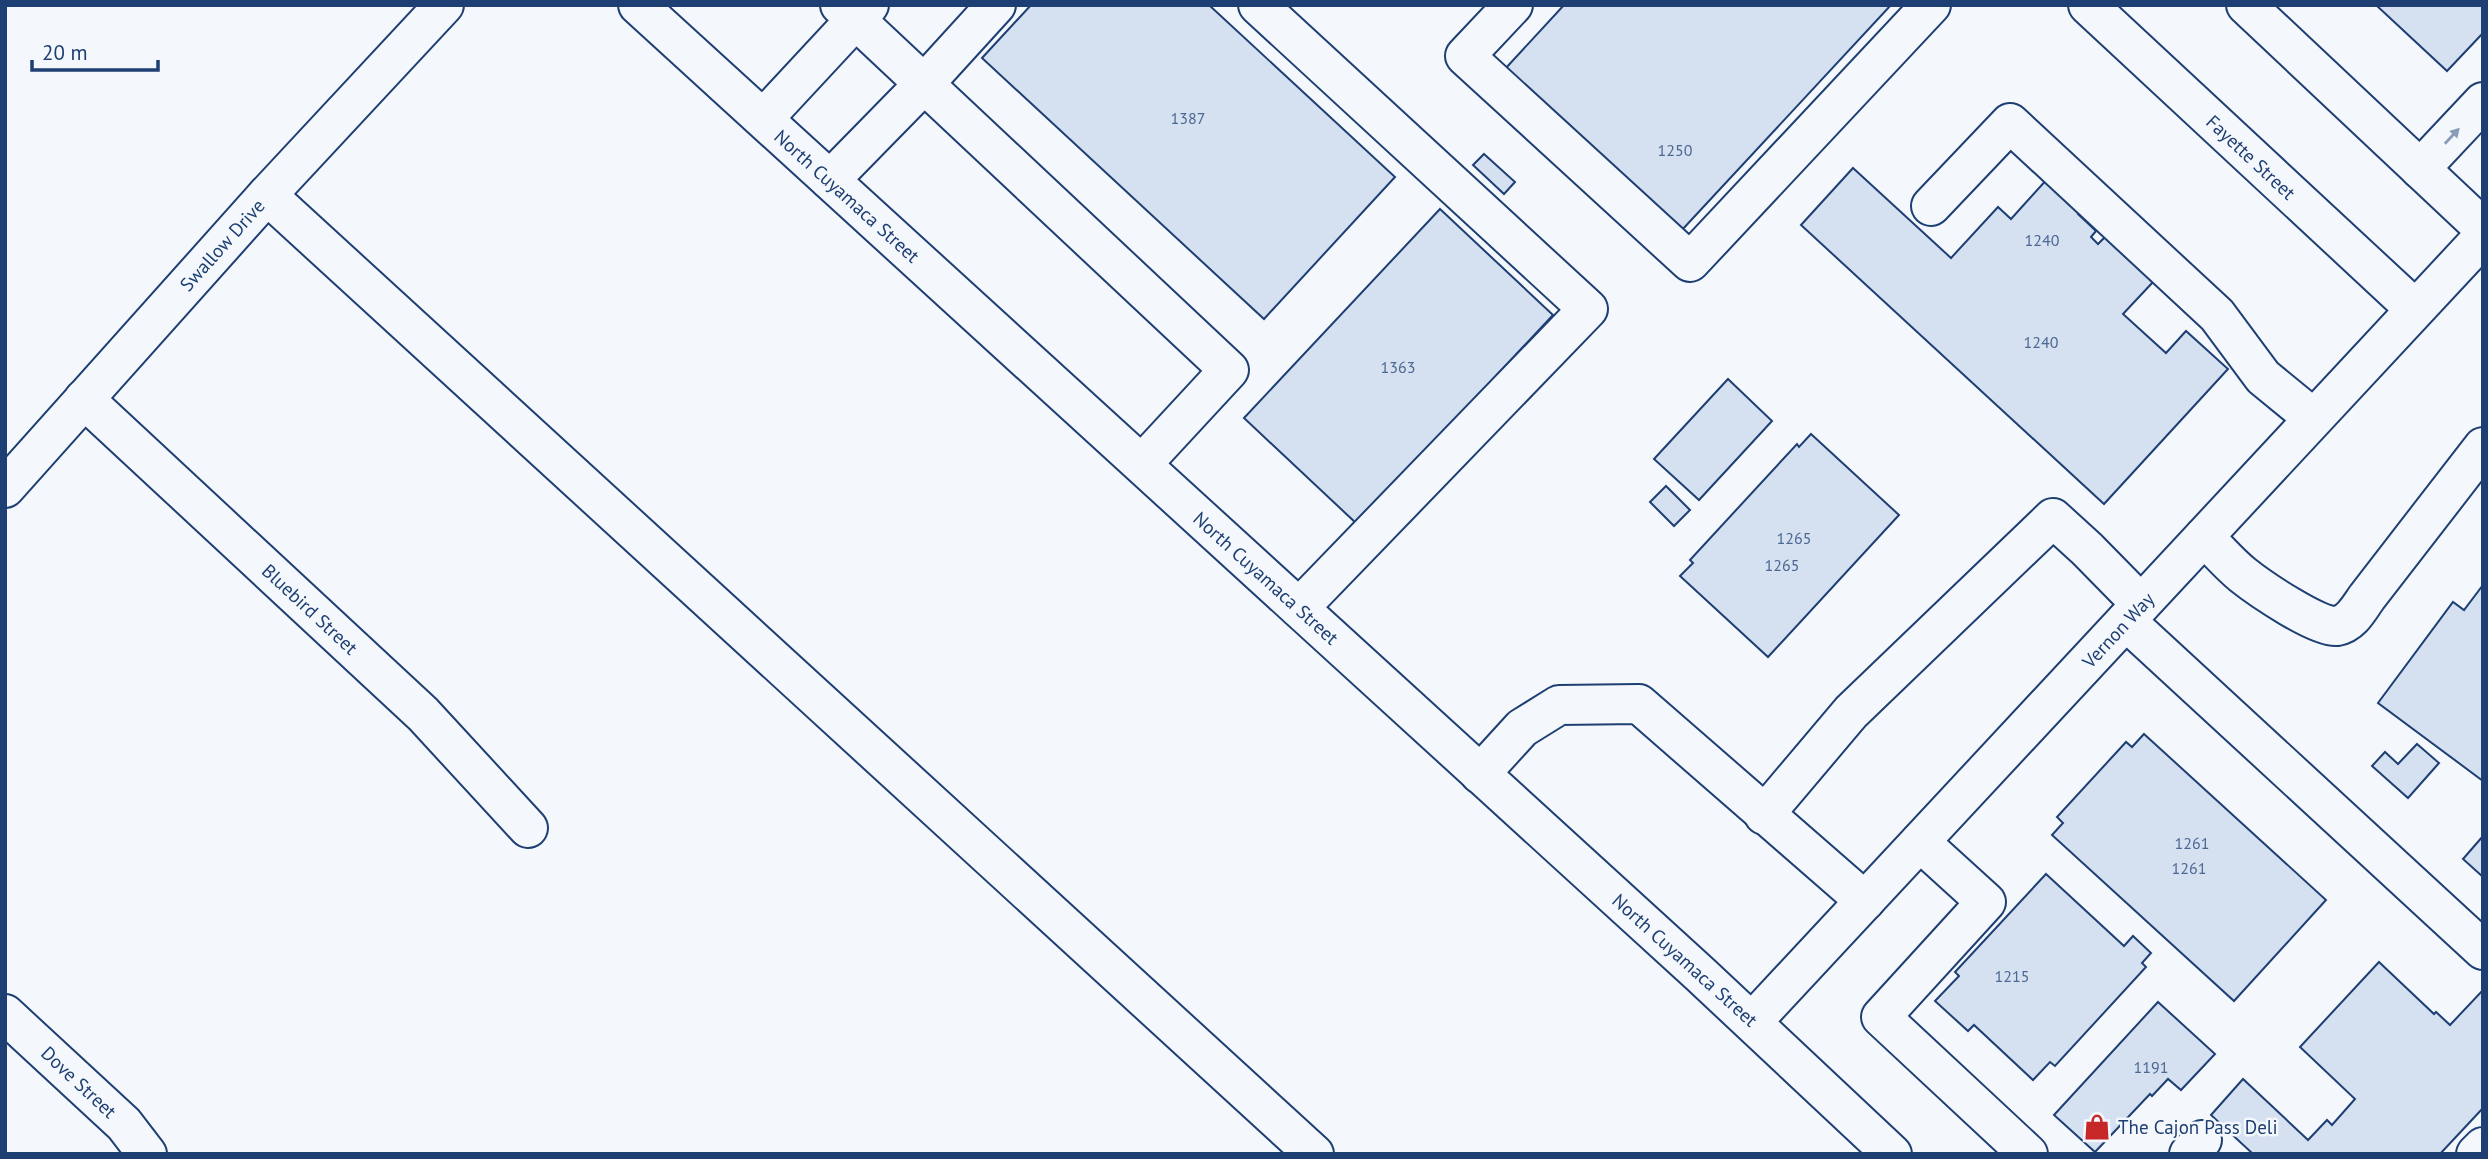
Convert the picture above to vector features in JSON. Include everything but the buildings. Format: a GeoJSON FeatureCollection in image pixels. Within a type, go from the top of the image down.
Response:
{"type":"FeatureCollection","features":[{"type":"Feature","properties":{"kind":"street","name":"Swallow Drive"},"geometry":{"type":"LineString","coordinates":[[5,488],[267,195],[444,5]]}},
{"type":"Feature","properties":{"kind":"street","name":"North Cuyamaca Street"},"geometry":{"type":"LineString","coordinates":[[638,5],[1752,1022],[1892,1154]]}},
{"type":"Feature","properties":{"kind":"street"},"geometry":{"type":"LineString","coordinates":[[830,180],[924,84],[996,5]]}},
{"type":"Feature","properties":{"kind":"street"},"geometry":{"type":"LineString","coordinates":[[1258,5],[1588,309],[1299,608]]}},
{"type":"Feature","properties":{"kind":"street"},"geometry":{"type":"LineString","coordinates":[[1513,5],[1465,56],[1690,262],[1931,5]]}},
{"type":"Feature","properties":{"kind":"street","name":"Fayette Street"},"geometry":{"type":"LineString","coordinates":[[2088,5],[2415,309]]}},
{"type":"Feature","properties":{"kind":"street"},"geometry":{"type":"LineString","coordinates":[[2246,5],[2483,228]]}},
{"type":"Feature","properties":{"kind":"street"},"geometry":{"type":"LineString","coordinates":[[764,118],[855,10],[924,84],[1229,370],[1142,464]]}},
{"type":"Feature","properties":{"kind":"street"},"geometry":{"type":"LineString","coordinates":[[2420,169],[2483,102]]}},
{"type":"Feature","properties":{"kind":"street"},"geometry":{"type":"LineString","coordinates":[[1931,206],[2010,123],[2217,315],[2263,377],[2314,418]]}},
{"type":"Feature","properties":{"kind":"street"},"geometry":{"type":"LineString","coordinates":[[267,195],[1314,1154]]}},
{"type":"Feature","properties":{"kind":"street","name":"Vernon Way"},"geometry":{"type":"LineString","coordinates":[[1752,1022],[2483,237]]}},
{"type":"Feature","properties":{"kind":"street","name":"Bluebird Street"},"geometry":{"type":"LineString","coordinates":[[84,399],[423,715],[528,828]]}},
{"type":"Feature","properties":{"kind":"street"},"geometry":{"type":"LineString","coordinates":[[2204,537],[2243,575],[2309,618],[2322,625],[2337,626],[2354,616],[2483,447]]}},
{"type":"Feature","properties":{"kind":"street"},"geometry":{"type":"LineString","coordinates":[[1764,815],[1851,712],[2053,518],[2087,549],[2134,613],[2483,950]]}},
{"type":"Feature","properties":{"kind":"street"},"geometry":{"type":"LineString","coordinates":[[1480,774],[1522,728],[1559,705],[1639,704],[1865,901]]}},
{"type":"Feature","properties":{"kind":"street"},"geometry":{"type":"LineString","coordinates":[[1920,842],[1986,902],[1881,1017],[2028,1154]]}},
{"type":"Feature","properties":{"kind":"street","name":"Dove Street"},"geometry":{"type":"LineString","coordinates":[[5,1014],[124,1124],[147,1154]]}},
{"type":"Feature","properties":{"kind":"street"},"geometry":{"type":"LineString","coordinates":[[2476,1154],[2483,1147]]}},
{"type":"Feature","properties":{"kind":"place","name":"The Cajon Pass Deli"},"geometry":{"type":"Point","coordinates":[2097,1127]}}]}
